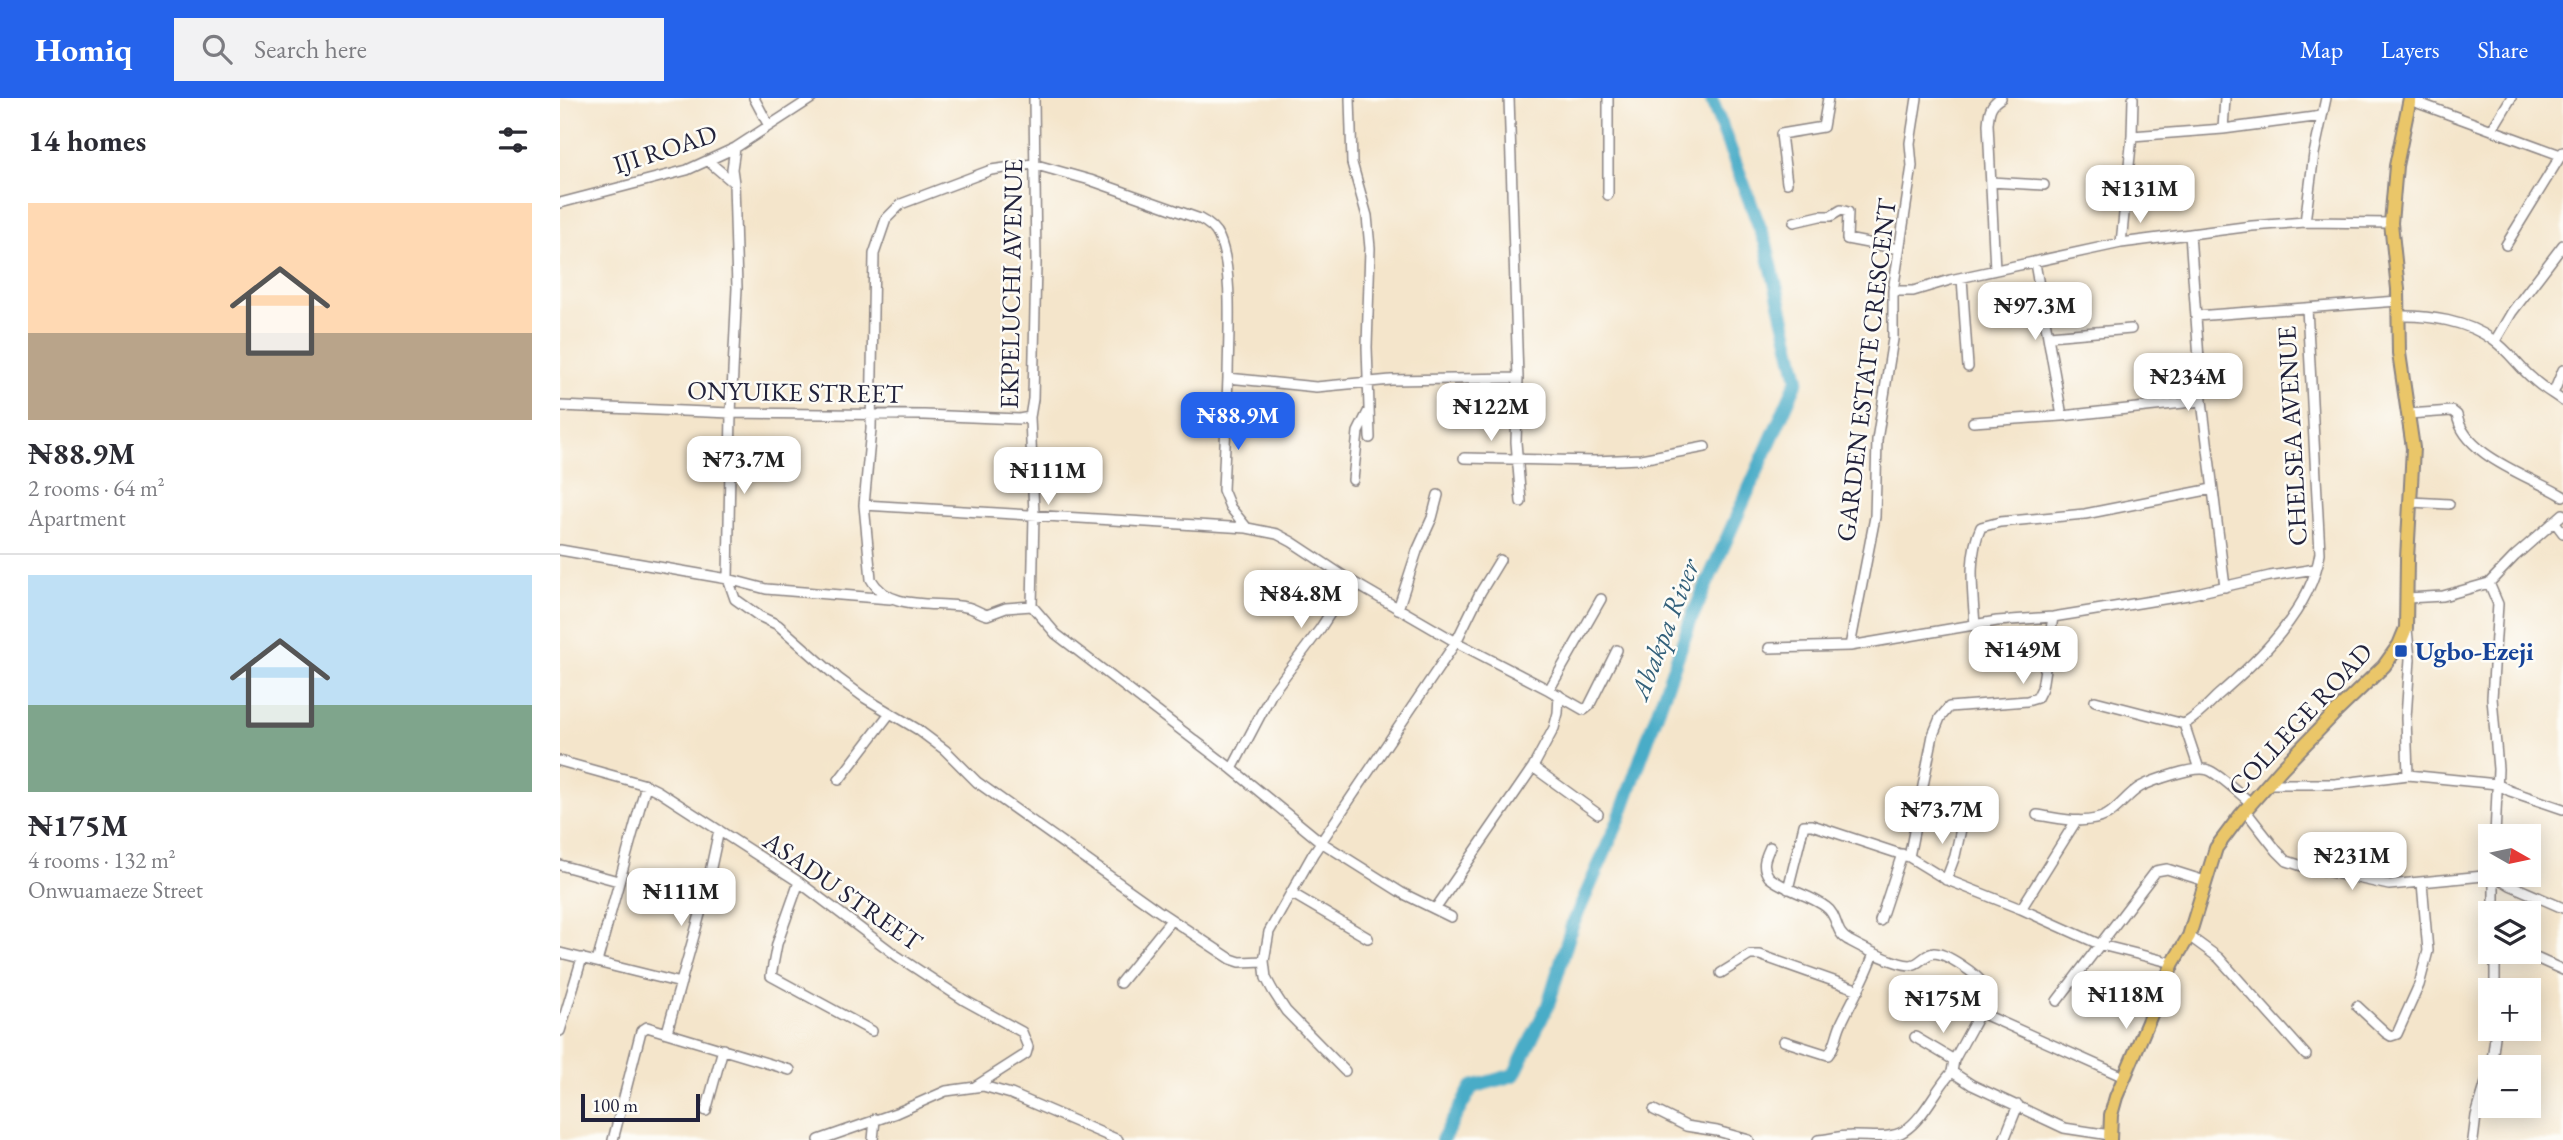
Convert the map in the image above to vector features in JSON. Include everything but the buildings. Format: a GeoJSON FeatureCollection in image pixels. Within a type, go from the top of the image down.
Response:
{"type":"FeatureCollection","features":[{"type":"Feature","properties":{"kind":"main road","name":"COLLEGE ROAD"},"geometry":{"type":"LineString","coordinates":[[2110,1138],[2113,1106],[2173,963],[2189,936],[2216,848],[2269,784],[2336,712],[2384,666],[2399,645],[2406,628],[2407,548],[2413,448],[2399,353],[2398,301],[2391,223],[2396,166],[2410,99]]}},
{"type":"Feature","properties":{"kind":"street"},"geometry":{"type":"LineString","coordinates":[[754,98],[769,125]]}},
{"type":"Feature","properties":{"kind":"street","name":"IJI ROAD"},"geometry":{"type":"LineString","coordinates":[[560,203],[687,170],[735,148],[812,98]]}},
{"type":"Feature","properties":{"kind":"street","name":"EKPELUCHI AVENUE"},"geometry":{"type":"LineString","coordinates":[[1032,602],[1034,514],[1030,417],[1033,399],[1036,263],[1034,98]]}},
{"type":"Feature","properties":{"kind":"street"},"geometry":{"type":"LineString","coordinates":[[1350,98],[1352,163],[1367,216],[1370,248],[1370,438]]}},
{"type":"Feature","properties":{"kind":"street"},"geometry":{"type":"LineString","coordinates":[[1509,98],[1518,377],[1516,417],[1521,502]]}},
{"type":"Feature","properties":{"kind":"street"},"geometry":{"type":"LineString","coordinates":[[1608,98],[1608,195]]}},
{"type":"Feature","properties":{"kind":"street"},"geometry":{"type":"LineString","coordinates":[[1787,183],[1782,134],[1823,127],[1828,98]]}},
{"type":"Feature","properties":{"kind":"street","name":"GARDEN ESTATE CRESCENT"},"geometry":{"type":"LineString","coordinates":[[1850,646],[1875,517],[1877,440],[1893,339],[1893,291],[1912,166],[1910,143],[1917,98]]}},
{"type":"Feature","properties":{"kind":"street"},"geometry":{"type":"LineString","coordinates":[[1995,270],[1988,124],[1990,110],[2001,98]]}},
{"type":"Feature","properties":{"kind":"street"},"geometry":{"type":"LineString","coordinates":[[2121,243],[2132,136],[2133,98]]}},
{"type":"Feature","properties":{"kind":"street"},"geometry":{"type":"LineString","coordinates":[[2222,129],[2225,98]]}},
{"type":"Feature","properties":{"kind":"street"},"geometry":{"type":"LineString","coordinates":[[2305,222],[2326,98]]}},
{"type":"Feature","properties":{"kind":"street"},"geometry":{"type":"LineString","coordinates":[[2493,128],[2511,98]]}},
{"type":"Feature","properties":{"kind":"street"},"geometry":{"type":"LineString","coordinates":[[2410,99],[2562,154],[2507,245]]}},
{"type":"Feature","properties":{"kind":"street"},"geometry":{"type":"LineString","coordinates":[[2132,136],[2222,129],[2322,116]]}},
{"type":"Feature","properties":{"kind":"street"},"geometry":{"type":"LineString","coordinates":[[735,148],[732,169],[737,288],[731,413],[728,579],[735,599],[778,625],[838,678],[917,729],[945,750],[977,782],[1171,920],[1231,959],[1240,962],[1264,961]]}},
{"type":"Feature","properties":{"kind":"street"},"geometry":{"type":"LineString","coordinates":[[708,161],[734,183]]}},
{"type":"Feature","properties":{"kind":"street"},"geometry":{"type":"LineString","coordinates":[[892,599],[876,589],[871,579],[864,505],[871,442],[874,254],[886,219],[901,204],[991,170],[1033,164],[1090,180],[1200,219],[1211,225],[1219,235],[1227,286],[1228,378],[1223,490],[1230,507],[1247,528]]}},
{"type":"Feature","properties":{"kind":"street"},"geometry":{"type":"LineString","coordinates":[[1991,182],[2044,185]]}},
{"type":"Feature","properties":{"kind":"street"},"geometry":{"type":"LineString","coordinates":[[1794,222],[1832,216],[1845,210],[1848,212],[1847,239],[1899,249]]}},
{"type":"Feature","properties":{"kind":"street"},"geometry":{"type":"LineString","coordinates":[[1893,291],[1913,291],[2121,243],[2305,222],[2391,223]]}},
{"type":"Feature","properties":{"kind":"street"},"geometry":{"type":"LineString","coordinates":[[2190,234],[2202,401],[2225,587]]}},
{"type":"Feature","properties":{"kind":"street"},"geometry":{"type":"LineString","coordinates":[[2495,341],[2519,302],[2563,245]]}},
{"type":"Feature","properties":{"kind":"street"},"geometry":{"type":"LineString","coordinates":[[2035,263],[2062,416]]}},
{"type":"Feature","properties":{"kind":"street"},"geometry":{"type":"LineString","coordinates":[[1962,278],[1968,367]]}},
{"type":"Feature","properties":{"kind":"street"},"geometry":{"type":"LineString","coordinates":[[2196,316],[2398,301]]}},
{"type":"Feature","properties":{"kind":"street","name":"CHELSEA AVENUE"},"geometry":{"type":"LineString","coordinates":[[2307,308],[2320,540],[2317,566]]}},
{"type":"Feature","properties":{"kind":"street"},"geometry":{"type":"LineString","coordinates":[[2398,316],[2414,315],[2457,323],[2495,341],[2531,378],[2563,401]]}},
{"type":"Feature","properties":{"kind":"street"},"geometry":{"type":"LineString","coordinates":[[2049,336],[2131,329]]}},
{"type":"Feature","properties":{"kind":"street"},"geometry":{"type":"LineString","coordinates":[[2553,394],[2563,370]]}},
{"type":"Feature","properties":{"kind":"street"},"geometry":{"type":"LineString","coordinates":[[1228,378],[1316,387],[1458,377],[1518,377]]}},
{"type":"Feature","properties":{"kind":"street"},"geometry":{"type":"LineString","coordinates":[[1973,422],[2062,416],[2202,401]]}},
{"type":"Feature","properties":{"kind":"street","name":"ONYUIKE STREET"},"geometry":{"type":"LineString","coordinates":[[560,406],[731,413],[1019,419],[1030,417]]}},
{"type":"Feature","properties":{"kind":"street"},"geometry":{"type":"LineString","coordinates":[[1353,480],[1358,432],[1369,411]]}},
{"type":"Feature","properties":{"kind":"street"},"geometry":{"type":"LineString","coordinates":[[2408,414],[2452,411],[2457,415],[2459,429],[2479,450],[2563,496]]}},
{"type":"Feature","properties":{"kind":"street"},"geometry":{"type":"LineString","coordinates":[[1464,458],[1595,461],[1642,459],[1705,447]]}},
{"type":"Feature","properties":{"kind":"street"},"geometry":{"type":"LineString","coordinates":[[1975,626],[1972,578],[1974,541],[1981,527],[2000,522],[2085,514],[2211,489]]}},
{"type":"Feature","properties":{"kind":"street"},"geometry":{"type":"LineString","coordinates":[[1398,609],[1438,495]]}},
{"type":"Feature","properties":{"kind":"street"},"geometry":{"type":"LineString","coordinates":[[2411,502],[2449,504]]}},
{"type":"Feature","properties":{"kind":"street"},"geometry":{"type":"LineString","coordinates":[[864,505],[1247,528],[1277,534],[1398,609],[1584,710],[1616,650]]}},
{"type":"Feature","properties":{"kind":"street"},"geometry":{"type":"LineString","coordinates":[[2407,598],[2443,596],[2489,583],[2563,514]]}},
{"type":"Feature","properties":{"kind":"street"},"geometry":{"type":"LineString","coordinates":[[2554,521],[2563,533]]}},
{"type":"Feature","properties":{"kind":"street"},"geometry":{"type":"LineString","coordinates":[[560,550],[728,579],[766,589],[965,607],[987,615],[1032,602],[1056,635],[1232,769],[1321,842],[1402,893],[1451,917]]}},
{"type":"Feature","properties":{"kind":"street"},"geometry":{"type":"LineString","coordinates":[[1345,1071],[1286,1011],[1266,978],[1264,961],[1269,932],[1321,842],[1456,642],[1500,560]]}},
{"type":"Feature","properties":{"kind":"street"},"geometry":{"type":"LineString","coordinates":[[1769,648],[1850,646],[1932,631],[2053,617],[2225,587],[2317,566]]}},
{"type":"Feature","properties":{"kind":"street"},"geometry":{"type":"LineString","coordinates":[[2184,724],[2237,680],[2279,637],[2293,618],[2317,566]]}},
{"type":"Feature","properties":{"kind":"street"},"geometry":{"type":"LineString","coordinates":[[1232,769],[1272,693],[1351,582]]}},
{"type":"Feature","properties":{"kind":"street"},"geometry":{"type":"LineString","coordinates":[[2489,583],[2498,604],[2492,698],[2497,784],[2496,824]]}},
{"type":"Feature","properties":{"kind":"street"},"geometry":{"type":"LineString","coordinates":[[1549,690],[1601,599]]}},
{"type":"Feature","properties":{"kind":"street"},"geometry":{"type":"LineString","coordinates":[[1880,921],[1906,855],[1933,735],[1940,718],[1948,707],[2036,698],[2042,688],[2053,617]]}},
{"type":"Feature","properties":{"kind":"street"},"geometry":{"type":"LineString","coordinates":[[2406,628],[2410,659],[2406,718],[2408,775]]}},
{"type":"Feature","properties":{"kind":"street"},"geometry":{"type":"LineString","coordinates":[[1436,908],[1532,767],[1554,728],[1559,695]]}},
{"type":"Feature","properties":{"kind":"street"},"geometry":{"type":"LineString","coordinates":[[2095,701],[2184,724]]}},
{"type":"Feature","properties":{"kind":"street"},"geometry":{"type":"LineString","coordinates":[[839,779],[890,713]]}},
{"type":"Feature","properties":{"kind":"street"},"geometry":{"type":"LineString","coordinates":[[2184,724],[2199,769]]}},
{"type":"Feature","properties":{"kind":"street","name":"ASADU STREET"},"geometry":{"type":"LineString","coordinates":[[560,761],[646,785],[799,882],[897,956],[964,1000],[1023,1032],[1028,1047],[1026,1054],[976,1086]]}},
{"type":"Feature","properties":{"kind":"street"},"geometry":{"type":"LineString","coordinates":[[1532,767],[1598,814]]}},
{"type":"Feature","properties":{"kind":"street"},"geometry":{"type":"LineString","coordinates":[[2037,815],[2076,821],[2107,814],[2138,788],[2151,782],[2208,769],[2248,807],[2277,852],[2287,861],[2389,885],[2478,877]]}},
{"type":"Feature","properties":{"kind":"street"},"geometry":{"type":"LineString","coordinates":[[2269,784],[2335,784],[2408,775],[2497,784],[2563,809]]}},
{"type":"Feature","properties":{"kind":"street"},"geometry":{"type":"LineString","coordinates":[[597,962],[646,785]]}},
{"type":"Feature","properties":{"kind":"street"},"geometry":{"type":"LineString","coordinates":[[1946,880],[1955,856],[1963,820]]}},
{"type":"Feature","properties":{"kind":"street"},"geometry":{"type":"LineString","coordinates":[[2021,909],[2076,821]]}},
{"type":"Feature","properties":{"kind":"street"},"geometry":{"type":"LineString","coordinates":[[1788,889],[1804,825],[1812,825],[1906,855],[1946,880],[2021,909],[2101,945],[2173,963]]}},
{"type":"Feature","properties":{"kind":"street"},"geometry":{"type":"LineString","coordinates":[[667,1032],[704,900],[719,831]]}},
{"type":"Feature","properties":{"kind":"street"},"geometry":{"type":"LineString","coordinates":[[1770,846],[1764,863],[1765,872],[1776,883],[1829,909],[1839,934],[1845,939],[1909,965],[1916,964],[1927,955],[1936,953],[1945,956],[1975,975],[1984,985],[1986,997],[1981,1013],[1954,1060],[1952,1072],[1941,1083],[1921,1114],[1898,1138],[1849,1136],[1818,1140]]}},
{"type":"Feature","properties":{"kind":"street"},"geometry":{"type":"LineString","coordinates":[[560,865],[618,881]]}},
{"type":"Feature","properties":{"kind":"street"},"geometry":{"type":"LineString","coordinates":[[2057,1001],[2156,871],[2167,869],[2205,881]]}},
{"type":"Feature","properties":{"kind":"street"},"geometry":{"type":"LineString","coordinates":[[799,882],[777,944],[771,976],[872,1031]]}},
{"type":"Feature","properties":{"kind":"street"},"geometry":{"type":"LineString","coordinates":[[2357,1006],[2386,1033],[2391,1036],[2397,1034],[2419,985],[2428,951],[2421,883]]}},
{"type":"Feature","properties":{"kind":"street"},"geometry":{"type":"LineString","coordinates":[[2515,887],[2563,908]]}},
{"type":"Feature","properties":{"kind":"street"},"geometry":{"type":"LineString","coordinates":[[1293,894],[1368,938]]}},
{"type":"Feature","properties":{"kind":"street"},"geometry":{"type":"LineString","coordinates":[[1120,983],[1171,920]]}},
{"type":"Feature","properties":{"kind":"street"},"geometry":{"type":"LineString","coordinates":[[2189,936],[2219,958],[2306,1055]]}},
{"type":"Feature","properties":{"kind":"street"},"geometry":{"type":"LineString","coordinates":[[560,953],[681,983]]}},
{"type":"Feature","properties":{"kind":"street"},"geometry":{"type":"LineString","coordinates":[[1784,1041],[1828,1055],[1834,1048],[1840,1026],[1874,953]]}},
{"type":"Feature","properties":{"kind":"street"},"geometry":{"type":"LineString","coordinates":[[1721,973],[1749,955],[1760,955],[1859,990]]}},
{"type":"Feature","properties":{"kind":"street"},"geometry":{"type":"LineString","coordinates":[[560,1031],[582,958]]}},
{"type":"Feature","properties":{"kind":"street"},"geometry":{"type":"LineString","coordinates":[[2541,960],[2563,970]]}},
{"type":"Feature","properties":{"kind":"street"},"geometry":{"type":"LineString","coordinates":[[1981,1013],[2124,1077]]}},
{"type":"Feature","properties":{"kind":"street"},"geometry":{"type":"LineString","coordinates":[[613,1140],[641,1031],[647,1027],[789,1070]]}},
{"type":"Feature","properties":{"kind":"street"},"geometry":{"type":"LineString","coordinates":[[1915,1037],[1954,1060]]}},
{"type":"Feature","properties":{"kind":"street"},"geometry":{"type":"LineString","coordinates":[[706,1111],[723,1049]]}},
{"type":"Feature","properties":{"kind":"street"},"geometry":{"type":"LineString","coordinates":[[1952,1072],[1972,1086],[2064,1128],[2110,1138]]}},
{"type":"Feature","properties":{"kind":"street"},"geometry":{"type":"LineString","coordinates":[[819,1140],[946,1091],[976,1086],[993,1087],[1118,1140]]}},
{"type":"Feature","properties":{"kind":"street"},"geometry":{"type":"LineString","coordinates":[[2004,1140],[2018,1105]]}},
{"type":"Feature","properties":{"kind":"street"},"geometry":{"type":"LineString","coordinates":[[1654,1110],[1715,1135],[1749,1140]]}},
{"type":"Feature","properties":{"kind":"street"},"geometry":{"type":"LineString","coordinates":[[2473,1140],[2478,1110]]}},
{"type":"Feature","properties":{"kind":"street"},"geometry":{"type":"LineString","coordinates":[[873,1140],[875,1119]]}},
{"type":"Feature","properties":{"kind":"waterway","name":"Abakpa River"},"geometry":{"type":"LineString","coordinates":[[1442,1140],[1472,1087],[1514,1075],[1548,1005],[1572,926],[1618,822],[1691,619],[1798,379],[1766,244],[1711,98]]}},
{"type":"Feature","properties":{"kind":"place","name":"Ugbo-Ezeji"},"geometry":{"type":"Point","coordinates":[2401,651]}}]}
